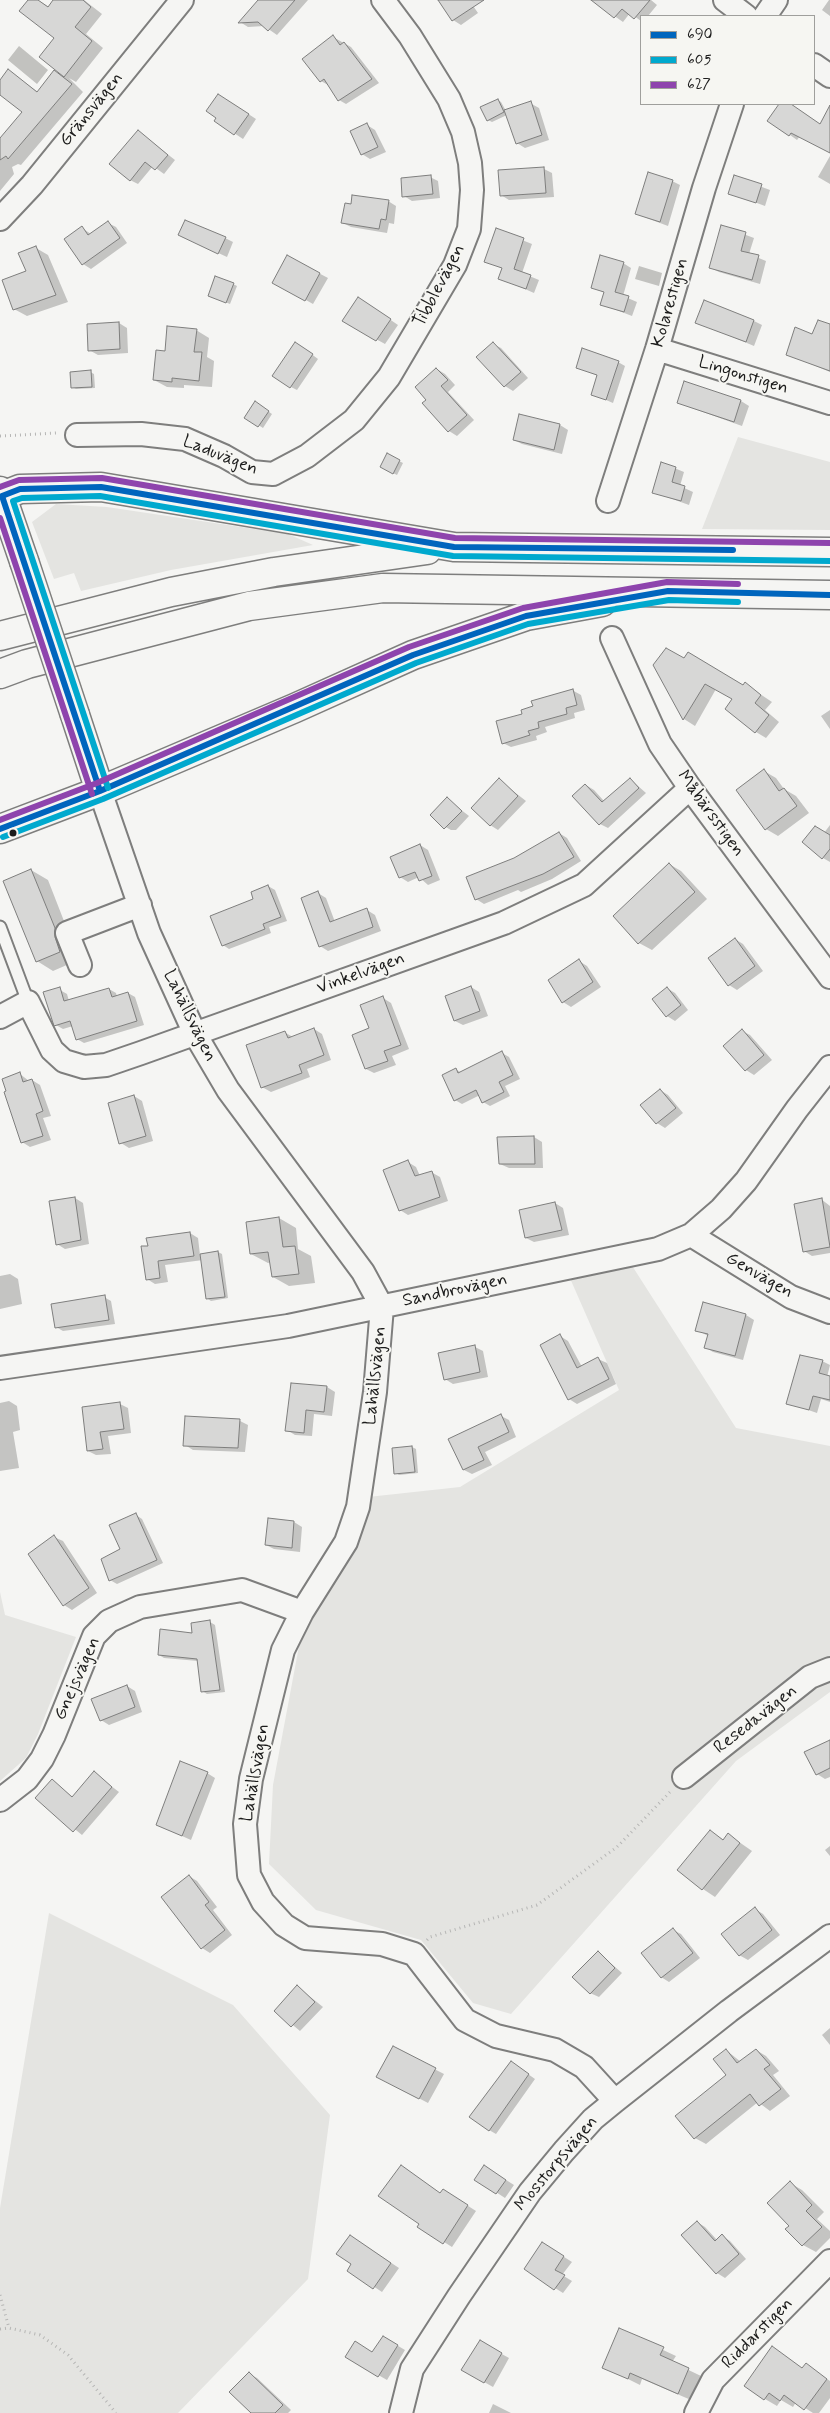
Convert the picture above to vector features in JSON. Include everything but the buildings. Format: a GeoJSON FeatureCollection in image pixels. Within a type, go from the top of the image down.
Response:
{"type":"FeatureCollection","features":[{"type":"Feature","properties":{"kind":"main road"},"geometry":{"type":"LineString","coordinates":[[1,494],[20,489],[101,487],[454,546],[830,552]]}},
{"type":"Feature","properties":{"kind":"main road","name":"Lahällsvägen"},"geometry":{"type":"LineString","coordinates":[[1,494],[100,791]]}},
{"type":"Feature","properties":{"kind":"main road"},"geometry":{"type":"LineString","coordinates":[[0,636],[171,592],[265,574],[454,546]]}},
{"type":"Feature","properties":{"kind":"main road"},"geometry":{"type":"LineString","coordinates":[[0,674],[28,664],[249,606],[383,588],[830,595]]}},
{"type":"Feature","properties":{"kind":"main road"},"geometry":{"type":"LineString","coordinates":[[0,829],[100,791],[296,708],[413,655],[526,616],[668,591]]}},
{"type":"Feature","properties":{"kind":"street","name":"Gränsvägen"},"geometry":{"type":"LineString","coordinates":[[0,219],[32,184],[182,0]]}},
{"type":"Feature","properties":{"kind":"street","name":"Tibblevägen"},"geometry":{"type":"LineString","coordinates":[[273,474],[330,441],[354,420],[383,384],[455,264],[469,229],[472,190],[470,163],[463,132],[435,74],[383,0]]}},
{"type":"Feature","properties":{"kind":"street"},"geometry":{"type":"LineString","coordinates":[[725,0],[745,15]]}},
{"type":"Feature","properties":{"kind":"street"},"geometry":{"type":"LineString","coordinates":[[766,15],[776,0]]}},
{"type":"Feature","properties":{"kind":"street"},"geometry":{"type":"LineString","coordinates":[[815,66],[830,76]]}},
{"type":"Feature","properties":{"kind":"street","name":"Kolarestigen"},"geometry":{"type":"LineString","coordinates":[[608,501],[657,349],[704,188],[732,105]]}},
{"type":"Feature","properties":{"kind":"street","name":"Lingonstigen"},"geometry":{"type":"LineString","coordinates":[[657,349],[830,403]]}},
{"type":"Feature","properties":{"kind":"street","name":"Laduvägen"},"geometry":{"type":"LineString","coordinates":[[77,436],[141,434],[185,439],[224,456],[252,472],[273,474]]}},
{"type":"Feature","properties":{"kind":"street","name":"Måbärsstigen"},"geometry":{"type":"LineString","coordinates":[[612,638],[660,744],[690,788],[830,977]]}},
{"type":"Feature","properties":{"kind":"street","name":"Vinkelvägen"},"geometry":{"type":"LineString","coordinates":[[28,1002],[52,1050],[64,1061],[84,1067],[106,1065],[504,923],[584,886],[690,788]]}},
{"type":"Feature","properties":{"kind":"street","name":"Lahällsvägen"},"geometry":{"type":"LineString","coordinates":[[100,791],[149,933],[195,1034],[228,1090],[363,1272],[382,1307],[375,1392],[358,1507],[346,1542],[302,1612],[283,1650],[251,1779],[245,1824],[250,1875],[263,1902],[284,1925],[305,1938],[382,1944],[414,1954]]}},
{"type":"Feature","properties":{"kind":"street"},"geometry":{"type":"LineString","coordinates":[[80,965],[67,933],[140,905]]}},
{"type":"Feature","properties":{"kind":"street"},"geometry":{"type":"LineString","coordinates":[[0,1016],[28,1002]]}},
{"type":"Feature","properties":{"kind":"street","name":"Sandbrovägen"},"geometry":{"type":"LineString","coordinates":[[0,1368],[288,1326],[658,1248],[691,1235],[721,1209],[746,1181],[830,1066]]}},
{"type":"Feature","properties":{"kind":"street","name":"Genvägen"},"geometry":{"type":"LineString","coordinates":[[691,1235],[791,1296],[830,1312]]}},
{"type":"Feature","properties":{"kind":"street","name":"Gnejsvägen"},"geometry":{"type":"LineString","coordinates":[[0,1800],[27,1779],[42,1759],[54,1735],[94,1636],[109,1621],[140,1607],[242,1590],[302,1612]]}},
{"type":"Feature","properties":{"kind":"street","name":"Resedavägen"},"geometry":{"type":"LineString","coordinates":[[684,1777],[810,1677],[830,1670]]}},
{"type":"Feature","properties":{"kind":"street","name":"Mosstorpsvägen"},"geometry":{"type":"LineString","coordinates":[[401,2413],[412,2369],[470,2280],[530,2192],[593,2119],[729,2011],[830,1936]]}},
{"type":"Feature","properties":{"kind":"street"},"geometry":{"type":"LineString","coordinates":[[414,1954],[465,2020],[496,2036],[555,2050],[584,2067],[615,2101]]}},
{"type":"Feature","properties":{"kind":"street","name":"Riddarstigen"},"geometry":{"type":"LineString","coordinates":[[696,2413],[713,2380],[830,2261]]}},
{"type":"Feature","properties":{"kind":"lane","name":"Vinkelvägen"},"geometry":{"type":"LineString","coordinates":[[0,927],[28,1002]]}},
{"type":"Feature","properties":{"kind":"path"},"geometry":{"type":"LineString","coordinates":[[0,436],[63,433],[77,436]]}},
{"type":"Feature","properties":{"kind":"path"},"geometry":{"type":"LineString","coordinates":[[414,1954],[430,1936],[537,1904],[617,1847],[684,1777]]}},
{"type":"Feature","properties":{"kind":"path"},"geometry":{"type":"LineString","coordinates":[[0,2295],[9,2328]]}},
{"type":"Feature","properties":{"kind":"path"},"geometry":{"type":"LineString","coordinates":[[0,2329],[9,2328],[40,2335],[68,2355],[116,2413]]}},
{"type":"Feature","properties":{"kind":"shaded area"},"geometry":{"type":"Polygon","coordinates":[[[19,46],[48,70],[37,84],[8,60],[19,46]]]}},
{"type":"Feature","properties":{"kind":"shaded area"},"geometry":{"type":"Polygon","coordinates":[[[639,266],[662,273],[659,286],[635,279],[639,266]]]}},
{"type":"Feature","properties":{"kind":"shaded area"},"geometry":{"type":"Polygon","coordinates":[[[738,437],[830,462],[830,530],[702,529],[738,437]]]}},
{"type":"Feature","properties":{"kind":"shaded area"},"geometry":{"type":"Polygon","coordinates":[[[56,504],[107,507],[288,534],[313,545],[171,570],[81,591],[74,573],[54,579],[32,522],[56,504]]]}},
{"type":"Feature","properties":{"kind":"shaded area"},"geometry":{"type":"Polygon","coordinates":[[[629,1261],[736,1428],[830,1446],[830,1692],[736,1761],[511,2014],[473,2003],[421,1940],[316,1910],[269,1864],[273,1785],[302,1630],[368,1497],[460,1487],[619,1390],[569,1276],[629,1261]]]}},
{"type":"Feature","properties":{"kind":"shaded area"},"geometry":{"type":"Polygon","coordinates":[[[0,1592],[5,1615],[76,1637],[38,1734],[26,1758],[0,1781],[0,1592]]]}},
{"type":"Feature","properties":{"kind":"shaded area"},"geometry":{"type":"Polygon","coordinates":[[[49,1913],[233,2005],[330,2115],[308,2279],[178,2413],[0,2413],[0,2208],[49,1913]]]}},
{"type":"Feature","properties":{"kind":"transit line","name":"627"},"geometry":{"type":"LineString","coordinates":[[0,487],[19,480],[102,478],[455,538],[830,543]]}},
{"type":"Feature","properties":{"kind":"transit line","name":"690"},"geometry":{"type":"LineString","coordinates":[[2,496],[20,489],[101,487],[454,547],[733,550]]}},
{"type":"Feature","properties":{"kind":"transit line","name":"690"},"geometry":{"type":"LineString","coordinates":[[2,496],[100,791]]}},
{"type":"Feature","properties":{"kind":"transit line","name":"605"},"geometry":{"type":"LineString","coordinates":[[108,788],[13,501],[22,498],[100,496],[453,556],[830,561]]}},
{"type":"Feature","properties":{"kind":"transit line","name":"627"},"geometry":{"type":"LineString","coordinates":[[0,518],[92,794]]}},
{"type":"Feature","properties":{"kind":"transit line","name":"627"},"geometry":{"type":"LineString","coordinates":[[0,820],[97,783],[409,647],[523,608],[667,582],[738,584]]}},
{"type":"Feature","properties":{"kind":"transit line","name":"690"},"geometry":{"type":"LineString","coordinates":[[0,829],[100,791],[413,655],[526,616],[668,591],[830,595]]}},
{"type":"Feature","properties":{"kind":"transit line","name":"605"},"geometry":{"type":"LineString","coordinates":[[3,837],[103,799],[416,663],[528,624],[669,600],[738,602]]}}]}
